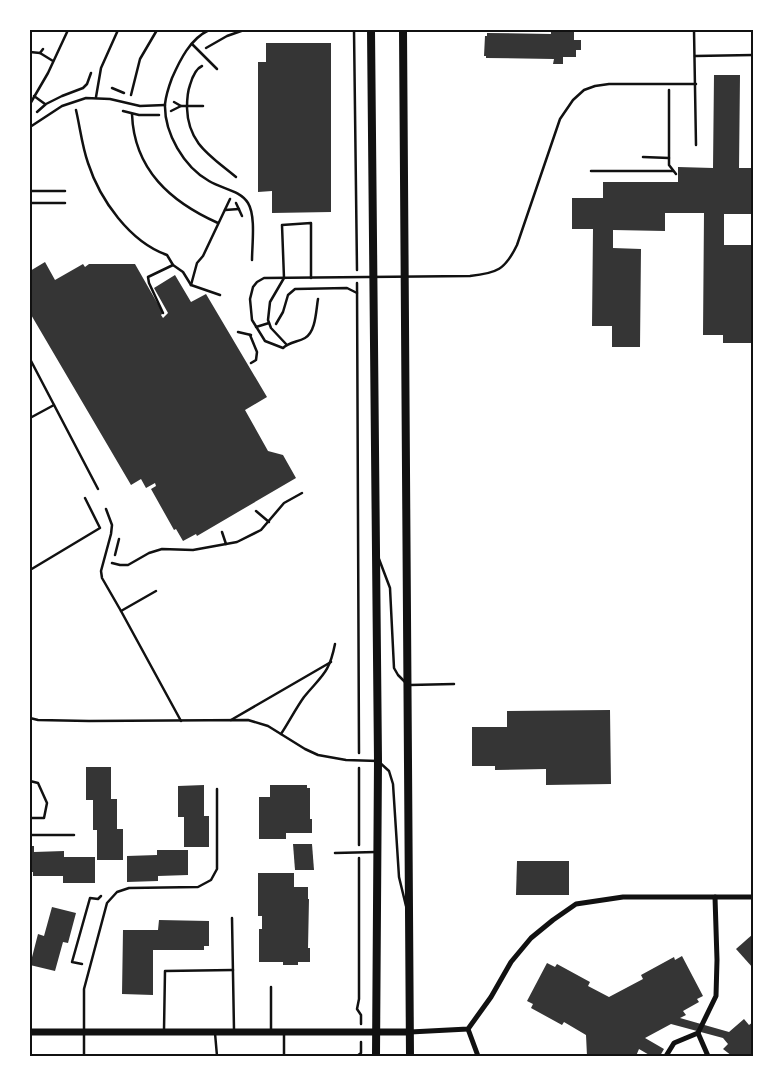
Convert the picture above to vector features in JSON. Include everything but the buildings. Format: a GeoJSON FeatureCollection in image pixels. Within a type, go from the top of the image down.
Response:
{"type":"FeatureCollection","features":[{"type":"Feature","properties":{"kind":"main road"},"geometry":{"type":"LineString","coordinates":[[371,30],[378,762],[376,1056]]}},
{"type":"Feature","properties":{"kind":"main road"},"geometry":{"type":"LineString","coordinates":[[403,30],[410,1056]]}},
{"type":"Feature","properties":{"kind":"street"},"geometry":{"type":"LineString","coordinates":[[30,1032],[410,1032],[468,1028],[491,997],[511,962],[531,938],[576,904],[623,897],[753,897]]}},
{"type":"Feature","properties":{"kind":"street"},"geometry":{"type":"LineString","coordinates":[[666,1056],[674,1043],[698,1033],[716,996],[715,897]]}},
{"type":"Feature","properties":{"kind":"street"},"geometry":{"type":"LineString","coordinates":[[468,1028],[478,1056]]}},
{"type":"Feature","properties":{"kind":"street"},"geometry":{"type":"LineString","coordinates":[[698,1033],[708,1056]]}},
{"type":"Feature","properties":{"kind":"lane"},"geometry":{"type":"LineString","coordinates":[[96,97],[101,68],[118,30]]}},
{"type":"Feature","properties":{"kind":"lane"},"geometry":{"type":"LineString","coordinates":[[209,30],[192,44],[178,65],[170,84],[165,105],[169,128],[176,144],[187,161],[199,174],[211,182],[242,195],[249,205],[252,215],[252,260]]}},
{"type":"Feature","properties":{"kind":"lane"},"geometry":{"type":"LineString","coordinates":[[694,30],[696,145]]}},
{"type":"Feature","properties":{"kind":"lane"},"geometry":{"type":"LineString","coordinates":[[192,44],[217,69]]}},
{"type":"Feature","properties":{"kind":"lane"},"geometry":{"type":"LineString","coordinates":[[695,56],[753,54]]}},
{"type":"Feature","properties":{"kind":"lane"},"geometry":{"type":"LineString","coordinates":[[318,299],[312,331],[307,337],[287,344],[282,348],[265,341],[250,316],[250,299],[253,287],[264,278],[470,276],[487,274],[501,269],[510,259],[517,245],[560,119],[573,100],[584,90],[609,84],[696,84]]}},
{"type":"Feature","properties":{"kind":"lane"},"geometry":{"type":"LineString","coordinates":[[30,127],[62,106],[75,100],[96,97],[140,106],[165,105]]}},
{"type":"Feature","properties":{"kind":"lane"},"geometry":{"type":"LineString","coordinates":[[30,191],[65,191]]}},
{"type":"Feature","properties":{"kind":"lane"},"geometry":{"type":"LineString","coordinates":[[30,203],[65,203]]}},
{"type":"Feature","properties":{"kind":"lane"},"geometry":{"type":"LineString","coordinates":[[287,344],[271,328],[268,320],[270,302],[284,278],[282,225],[311,223],[310,278]]}},
{"type":"Feature","properties":{"kind":"lane"},"geometry":{"type":"LineString","coordinates":[[256,327],[269,324]]}},
{"type":"Feature","properties":{"kind":"lane"},"geometry":{"type":"LineString","coordinates":[[30,359],[98,489]]}},
{"type":"Feature","properties":{"kind":"lane"},"geometry":{"type":"LineString","coordinates":[[30,418],[54,405]]}},
{"type":"Feature","properties":{"kind":"lane"},"geometry":{"type":"LineString","coordinates":[[30,570],[100,528],[84,498]]}},
{"type":"Feature","properties":{"kind":"lane"},"geometry":{"type":"LineString","coordinates":[[106,509],[112,525],[101,571],[102,578],[181,721]]}},
{"type":"Feature","properties":{"kind":"lane"},"geometry":{"type":"LineString","coordinates":[[375,548],[390,588],[394,668],[398,675],[408,685],[454,684]]}},
{"type":"Feature","properties":{"kind":"lane"},"geometry":{"type":"LineString","coordinates":[[120,611],[156,591]]}},
{"type":"Feature","properties":{"kind":"lane"},"geometry":{"type":"LineString","coordinates":[[281,734],[304,698],[324,676],[331,662],[334,644]]}},
{"type":"Feature","properties":{"kind":"lane"},"geometry":{"type":"LineString","coordinates":[[230,721],[331,662]]}},
{"type":"Feature","properties":{"kind":"lane"},"geometry":{"type":"LineString","coordinates":[[30,718],[38,720],[248,720],[268,726],[318,755],[346,760],[378,762],[389,771],[392,784],[399,877],[408,920]]}},
{"type":"Feature","properties":{"kind":"lane"},"geometry":{"type":"LineString","coordinates":[[30,781],[38,783],[47,803],[44,818],[30,818]]}},
{"type":"Feature","properties":{"kind":"lane"},"geometry":{"type":"LineString","coordinates":[[84,1056],[84,989],[107,903],[117,892],[129,888],[198,887],[210,880],[217,869],[217,789]]}},
{"type":"Feature","properties":{"kind":"lane"},"geometry":{"type":"LineString","coordinates":[[334,853],[377,852]]}},
{"type":"Feature","properties":{"kind":"lane"},"geometry":{"type":"LineString","coordinates":[[232,918],[234,1032]]}},
{"type":"Feature","properties":{"kind":"lane"},"geometry":{"type":"LineString","coordinates":[[164,1032],[165,970],[233,970]]}},
{"type":"Feature","properties":{"kind":"lane"},"geometry":{"type":"LineString","coordinates":[[271,987],[271,1032]]}},
{"type":"Feature","properties":{"kind":"lane"},"geometry":{"type":"LineString","coordinates":[[214,1032],[217,1056]]}},
{"type":"Feature","properties":{"kind":"lane"},"geometry":{"type":"LineString","coordinates":[[284,1032],[284,1056]]}},
{"type":"Feature","properties":{"kind":"path"},"geometry":{"type":"LineString","coordinates":[[30,104],[68,30]]}},
{"type":"Feature","properties":{"kind":"path"},"geometry":{"type":"LineString","coordinates":[[131,95],[140,60],[157,30]]}},
{"type":"Feature","properties":{"kind":"path"},"geometry":{"type":"LineString","coordinates":[[206,48],[236,31],[244,30]]}},
{"type":"Feature","properties":{"kind":"path"},"geometry":{"type":"LineString","coordinates":[[354,30],[356,266]]}},
{"type":"Feature","properties":{"kind":"path"},"geometry":{"type":"LineString","coordinates":[[40,53],[43,49]]}},
{"type":"Feature","properties":{"kind":"path"},"geometry":{"type":"LineString","coordinates":[[30,52],[40,53],[53,61]]}},
{"type":"Feature","properties":{"kind":"path"},"geometry":{"type":"LineString","coordinates":[[202,66],[197,69],[187,96],[188,122],[197,142],[205,152],[236,178]]}},
{"type":"Feature","properties":{"kind":"path"},"geometry":{"type":"LineString","coordinates":[[32,115],[46,104],[83,88],[87,84],[91,72]]}},
{"type":"Feature","properties":{"kind":"path"},"geometry":{"type":"LineString","coordinates":[[590,171],[674,172],[669,165],[669,84]]}},
{"type":"Feature","properties":{"kind":"path"},"geometry":{"type":"LineString","coordinates":[[34,96],[46,104]]}},
{"type":"Feature","properties":{"kind":"path"},"geometry":{"type":"LineString","coordinates":[[181,106],[202,106]]}},
{"type":"Feature","properties":{"kind":"path"},"geometry":{"type":"LineString","coordinates":[[68,113],[76,110],[88,164],[98,188],[113,210],[145,244],[157,252],[167,255],[173,265],[183,272],[191,285],[220,295]]}},
{"type":"Feature","properties":{"kind":"path"},"geometry":{"type":"LineString","coordinates":[[132,114],[138,147],[157,180],[178,201],[191,210],[218,223]]}},
{"type":"Feature","properties":{"kind":"path"},"geometry":{"type":"LineString","coordinates":[[643,157],[669,158]]}},
{"type":"Feature","properties":{"kind":"path"},"geometry":{"type":"LineString","coordinates":[[191,285],[197,263],[203,256],[229,199],[234,201],[242,216]]}},
{"type":"Feature","properties":{"kind":"path"},"geometry":{"type":"LineString","coordinates":[[224,210],[239,209]]}},
{"type":"Feature","properties":{"kind":"path"},"geometry":{"type":"LineString","coordinates":[[163,313],[148,277],[173,265]]}},
{"type":"Feature","properties":{"kind":"path"},"geometry":{"type":"LineString","coordinates":[[271,328],[280,319],[288,295],[295,289],[347,288],[357,293],[358,746]]}},
{"type":"Feature","properties":{"kind":"path"},"geometry":{"type":"LineString","coordinates":[[238,332],[250,335],[260,333]]}},
{"type":"Feature","properties":{"kind":"path"},"geometry":{"type":"LineString","coordinates":[[250,335],[257,352],[256,360],[251,363]]}},
{"type":"Feature","properties":{"kind":"path"},"geometry":{"type":"LineString","coordinates":[[112,563],[128,565],[149,553],[162,549],[193,550],[226,544],[254,535],[269,522],[284,503],[302,493]]}},
{"type":"Feature","properties":{"kind":"path"},"geometry":{"type":"LineString","coordinates":[[256,511],[269,522]]}},
{"type":"Feature","properties":{"kind":"path"},"geometry":{"type":"LineString","coordinates":[[222,532],[226,544]]}},
{"type":"Feature","properties":{"kind":"path"},"geometry":{"type":"LineString","coordinates":[[357,1010],[359,999],[359,778]]}},
{"type":"Feature","properties":{"kind":"path"},"geometry":{"type":"LineString","coordinates":[[30,835],[74,835]]}},
{"type":"Feature","properties":{"kind":"path"},"geometry":{"type":"LineString","coordinates":[[82,964],[72,962],[90,898],[98,899],[106,892]]}},
{"type":"Feature","properties":{"kind":"path"},"geometry":{"type":"LineString","coordinates":[[357,1056],[361,1053]]}}]}
